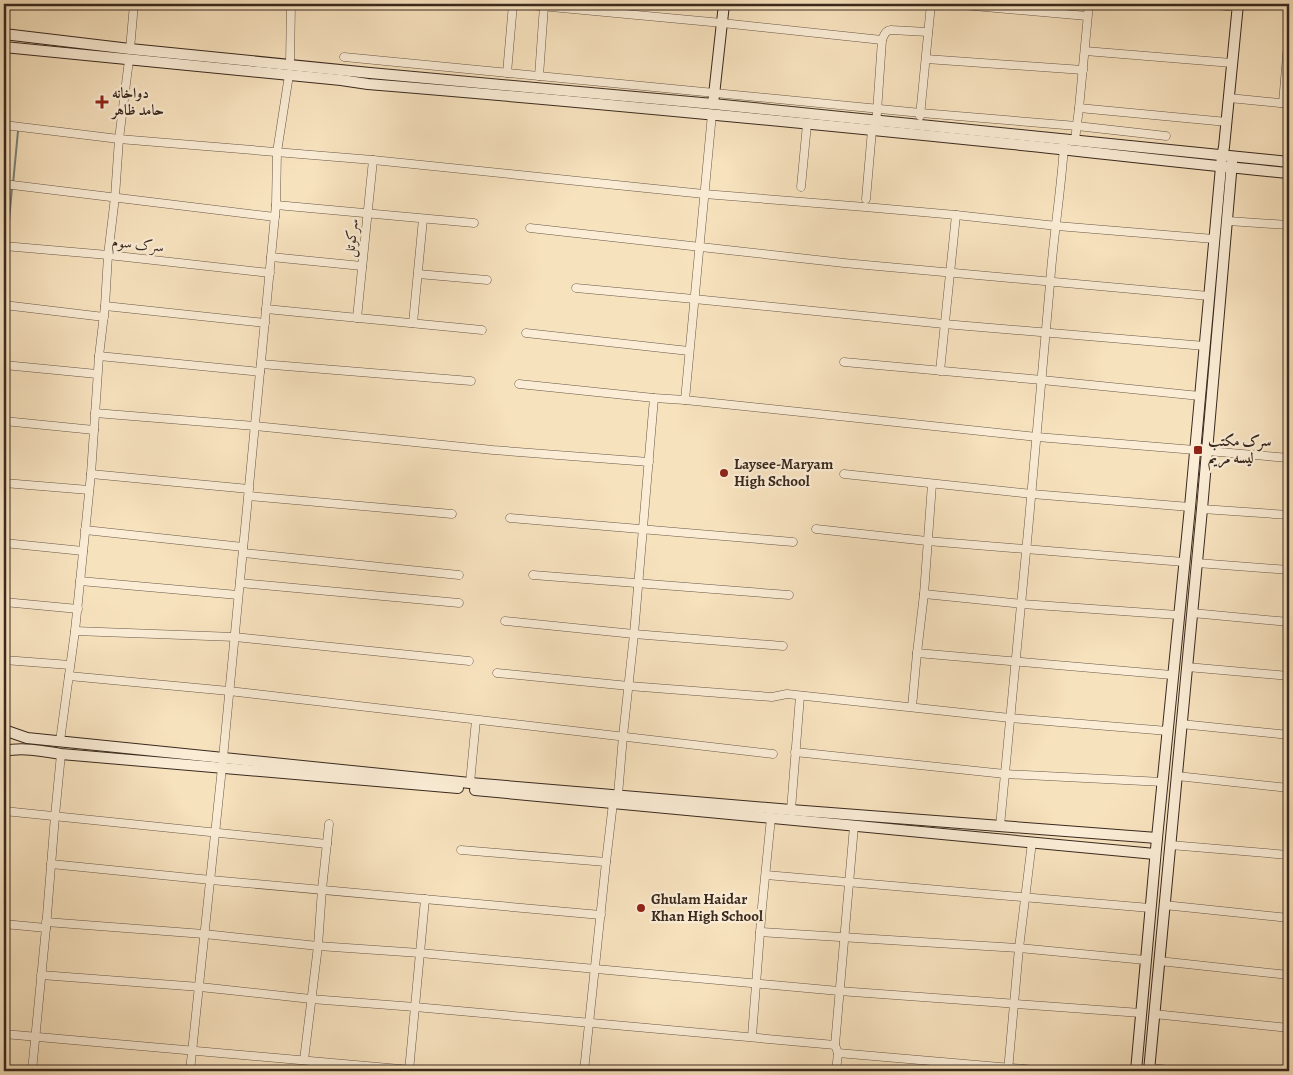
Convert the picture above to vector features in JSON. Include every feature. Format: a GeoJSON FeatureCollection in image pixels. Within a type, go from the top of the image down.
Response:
{"type":"FeatureCollection","features":[{"type":"Feature","properties":{"kind":"main road"},"geometry":{"type":"LineString","coordinates":[[713,104],[724,4]]}},
{"type":"Feature","properties":{"kind":"main road"},"geometry":{"type":"LineString","coordinates":[[1136,1071],[1156,838],[1238,6]]}},
{"type":"Feature","properties":{"kind":"main road"},"geometry":{"type":"LineString","coordinates":[[4,34],[290,70],[341,75],[370,73],[713,104],[757,113],[875,127],[1064,144],[1075,140],[1223,151],[1233,157],[1289,162]]}},
{"type":"Feature","properties":{"kind":"main road"},"geometry":{"type":"LineString","coordinates":[[4,47],[129,60],[290,70]]}},
{"type":"Feature","properties":{"kind":"main road"},"geometry":{"type":"LineString","coordinates":[[368,84],[370,73]]}},
{"type":"Feature","properties":{"kind":"main road"},"geometry":{"type":"LineString","coordinates":[[341,75],[368,84],[713,104]]}},
{"type":"Feature","properties":{"kind":"main road"},"geometry":{"type":"LineString","coordinates":[[786,116],[807,124],[875,127],[920,124],[1221,167],[1289,173]]}},
{"type":"Feature","properties":{"kind":"main road"},"geometry":{"type":"LineString","coordinates":[[1149,1070],[1206,468],[1233,157]]}},
{"type":"Feature","properties":{"kind":"main road"},"geometry":{"type":"LineString","coordinates":[[1197,431],[1209,432]]}},
{"type":"Feature","properties":{"kind":"main road"},"geometry":{"type":"LineString","coordinates":[[1193,466],[1206,468]]}},
{"type":"Feature","properties":{"kind":"main road"},"geometry":{"type":"LineString","coordinates":[[4,730],[27,738],[222,763],[676,804],[791,810],[1156,838]]}},
{"type":"Feature","properties":{"kind":"main road"},"geometry":{"type":"LineString","coordinates":[[4,751],[26,749],[62,754],[222,763],[470,783],[616,799]]}},
{"type":"Feature","properties":{"kind":"main road"},"geometry":{"type":"LineString","coordinates":[[676,804],[771,818],[1155,854]]}},
{"type":"Feature","properties":{"kind":"street"},"geometry":{"type":"LineString","coordinates":[[130,49],[134,4]]}},
{"type":"Feature","properties":{"kind":"street"},"geometry":{"type":"LineString","coordinates":[[190,1071],[216,832],[249,493],[275,217],[278,152],[290,70],[291,4]]}},
{"type":"Feature","properties":{"kind":"street"},"geometry":{"type":"LineString","coordinates":[[507,74],[513,4]]}},
{"type":"Feature","properties":{"kind":"street"},"geometry":{"type":"LineString","coordinates":[[519,4],[882,40]]}},
{"type":"Feature","properties":{"kind":"street"},"geometry":{"type":"LineString","coordinates":[[920,124],[931,4]]}},
{"type":"Feature","properties":{"kind":"street"},"geometry":{"type":"LineString","coordinates":[[951,4],[1087,16]]}},
{"type":"Feature","properties":{"kind":"street"},"geometry":{"type":"LineString","coordinates":[[1075,140],[1080,108],[1089,4]]}},
{"type":"Feature","properties":{"kind":"street"},"geometry":{"type":"LineString","coordinates":[[1201,4],[1238,6]]}},
{"type":"Feature","properties":{"kind":"street"},"geometry":{"type":"LineString","coordinates":[[539,76],[544,6]]}},
{"type":"Feature","properties":{"kind":"street"},"geometry":{"type":"LineString","coordinates":[[866,199],[878,109],[882,40],[886,32],[892,30],[928,32]]}},
{"type":"Feature","properties":{"kind":"street"},"geometry":{"type":"LineString","coordinates":[[1229,98],[1286,103],[1289,32]]}},
{"type":"Feature","properties":{"kind":"street"},"geometry":{"type":"LineString","coordinates":[[1085,51],[1232,63]]}},
{"type":"Feature","properties":{"kind":"street"},"geometry":{"type":"LineString","coordinates":[[344,57],[539,76],[713,104],[878,109],[1077,126],[1166,136]]}},
{"type":"Feature","properties":{"kind":"street"},"geometry":{"type":"LineString","coordinates":[[926,59],[1083,70]]}},
{"type":"Feature","properties":{"kind":"street"},"geometry":{"type":"LineString","coordinates":[[60,741],[76,631],[91,474],[108,255],[115,197],[118,139],[129,60]]}},
{"type":"Feature","properties":{"kind":"street"},"geometry":{"type":"LineString","coordinates":[[685,400],[713,104]]}},
{"type":"Feature","properties":{"kind":"street"},"geometry":{"type":"LineString","coordinates":[[1080,108],[1227,122]]}},
{"type":"Feature","properties":{"kind":"street"},"geometry":{"type":"LineString","coordinates":[[801,187],[807,124]]}},
{"type":"Feature","properties":{"kind":"street"},"geometry":{"type":"LineString","coordinates":[[4,125],[118,139],[373,160],[704,194],[1214,239]]}},
{"type":"Feature","properties":{"kind":"street"},"geometry":{"type":"LineString","coordinates":[[1000,826],[1064,144]]}},
{"type":"Feature","properties":{"kind":"street","name":"سرکوتل"},"geometry":{"type":"LineString","coordinates":[[357,318],[373,160]]}},
{"type":"Feature","properties":{"kind":"street"},"geometry":{"type":"LineString","coordinates":[[4,184],[275,217]]}},
{"type":"Feature","properties":{"kind":"street"},"geometry":{"type":"LineString","coordinates":[[276,205],[474,223]]}},
{"type":"Feature","properties":{"kind":"street"},"geometry":{"type":"LineString","coordinates":[[940,371],[956,215]]}},
{"type":"Feature","properties":{"kind":"street"},"geometry":{"type":"LineString","coordinates":[[413,323],[423,219]]}},
{"type":"Feature","properties":{"kind":"street"},"geometry":{"type":"LineString","coordinates":[[1228,221],[1289,226]]}},
{"type":"Feature","properties":{"kind":"street"},"geometry":{"type":"LineString","coordinates":[[530,228],[844,263],[1209,296]]}},
{"type":"Feature","properties":{"kind":"street","name":"سرک سوم"},"geometry":{"type":"LineString","coordinates":[[4,246],[270,272]]}},
{"type":"Feature","properties":{"kind":"street"},"geometry":{"type":"LineString","coordinates":[[271,257],[362,266]]}},
{"type":"Feature","properties":{"kind":"street"},"geometry":{"type":"LineString","coordinates":[[418,274],[487,280]]}},
{"type":"Feature","properties":{"kind":"street"},"geometry":{"type":"LineString","coordinates":[[576,288],[944,324],[1205,346]]}},
{"type":"Feature","properties":{"kind":"street"},"geometry":{"type":"LineString","coordinates":[[4,305],[104,317]]}},
{"type":"Feature","properties":{"kind":"street"},"geometry":{"type":"LineString","coordinates":[[105,306],[265,323]]}},
{"type":"Feature","properties":{"kind":"street"},"geometry":{"type":"LineString","coordinates":[[266,309],[482,330]]}},
{"type":"Feature","properties":{"kind":"street"},"geometry":{"type":"LineString","coordinates":[[526,333],[689,351]]}},
{"type":"Feature","properties":{"kind":"street"},"geometry":{"type":"LineString","coordinates":[[99,356],[470,381]]}},
{"type":"Feature","properties":{"kind":"street"},"geometry":{"type":"LineString","coordinates":[[844,362],[1200,396]]}},
{"type":"Feature","properties":{"kind":"street"},"geometry":{"type":"LineString","coordinates":[[4,365],[98,374]]}},
{"type":"Feature","properties":{"kind":"street"},"geometry":{"type":"LineString","coordinates":[[519,384],[1037,437],[1194,450]]}},
{"type":"Feature","properties":{"kind":"street"},"geometry":{"type":"LineString","coordinates":[[584,1071],[606,862],[616,799],[629,686],[654,398]]}},
{"type":"Feature","properties":{"kind":"street"},"geometry":{"type":"LineString","coordinates":[[95,413],[255,426],[493,450],[649,462]]}},
{"type":"Feature","properties":{"kind":"street"},"geometry":{"type":"LineString","coordinates":[[4,421],[94,430]]}},
{"type":"Feature","properties":{"kind":"street"},"geometry":{"type":"LineString","coordinates":[[1207,451],[1289,458]]}},
{"type":"Feature","properties":{"kind":"street"},"geometry":{"type":"LineString","coordinates":[[91,474],[452,514]]}},
{"type":"Feature","properties":{"kind":"street"},"geometry":{"type":"LineString","coordinates":[[844,474],[1032,494],[1190,507]]}},
{"type":"Feature","properties":{"kind":"street"},"geometry":{"type":"LineString","coordinates":[[4,483],[89,490]]}},
{"type":"Feature","properties":{"kind":"street"},"geometry":{"type":"LineString","coordinates":[[912,707],[916,653],[924,594],[932,484]]}},
{"type":"Feature","properties":{"kind":"street"},"geometry":{"type":"LineString","coordinates":[[1202,509],[1289,515]]}},
{"type":"Feature","properties":{"kind":"street"},"geometry":{"type":"LineString","coordinates":[[510,518],[793,542]]}},
{"type":"Feature","properties":{"kind":"street"},"geometry":{"type":"LineString","coordinates":[[816,529],[927,541],[1184,562]]}},
{"type":"Feature","properties":{"kind":"street"},"geometry":{"type":"LineString","coordinates":[[85,530],[459,575]]}},
{"type":"Feature","properties":{"kind":"street"},"geometry":{"type":"LineString","coordinates":[[4,543],[83,551]]}},
{"type":"Feature","properties":{"kind":"street"},"geometry":{"type":"LineString","coordinates":[[1197,563],[1289,570]]}},
{"type":"Feature","properties":{"kind":"street"},"geometry":{"type":"LineString","coordinates":[[533,575],[789,595]]}},
{"type":"Feature","properties":{"kind":"street"},"geometry":{"type":"LineString","coordinates":[[80,580],[238,594]]}},
{"type":"Feature","properties":{"kind":"street"},"geometry":{"type":"LineString","coordinates":[[240,583],[459,603]]}},
{"type":"Feature","properties":{"kind":"street"},"geometry":{"type":"LineString","coordinates":[[924,594],[1022,604],[1178,615]]}},
{"type":"Feature","properties":{"kind":"street"},"geometry":{"type":"LineString","coordinates":[[4,602],[78,609]]}},
{"type":"Feature","properties":{"kind":"street"},"geometry":{"type":"LineString","coordinates":[[1192,613],[1289,622]]}},
{"type":"Feature","properties":{"kind":"street"},"geometry":{"type":"LineString","coordinates":[[505,621],[783,646]]}},
{"type":"Feature","properties":{"kind":"street"},"geometry":{"type":"LineString","coordinates":[[76,631],[235,637],[469,661]]}},
{"type":"Feature","properties":{"kind":"street"},"geometry":{"type":"LineString","coordinates":[[916,653],[1172,675]]}},
{"type":"Feature","properties":{"kind":"street"},"geometry":{"type":"LineString","coordinates":[[4,660],[70,664]]}},
{"type":"Feature","properties":{"kind":"street"},"geometry":{"type":"LineString","coordinates":[[1187,668],[1289,676]]}},
{"type":"Feature","properties":{"kind":"street"},"geometry":{"type":"LineString","coordinates":[[497,673],[772,697],[787,694],[1010,718],[1168,731]]}},
{"type":"Feature","properties":{"kind":"street"},"geometry":{"type":"LineString","coordinates":[[69,676],[229,691],[773,754]]}},
{"type":"Feature","properties":{"kind":"street"},"geometry":{"type":"LineString","coordinates":[[791,810],[800,696]]}},
{"type":"Feature","properties":{"kind":"street"},"geometry":{"type":"LineString","coordinates":[[470,783],[476,720]]}},
{"type":"Feature","properties":{"kind":"street"},"geometry":{"type":"LineString","coordinates":[[1181,724],[1289,736]]}},
{"type":"Feature","properties":{"kind":"street"},"geometry":{"type":"LineString","coordinates":[[795,752],[1005,774],[1163,782]]}},
{"type":"Feature","properties":{"kind":"street"},"geometry":{"type":"LineString","coordinates":[[32,1071],[50,864],[62,754]]}},
{"type":"Feature","properties":{"kind":"street"},"geometry":{"type":"LineString","coordinates":[[1177,776],[1289,788]]}},
{"type":"Feature","properties":{"kind":"street"},"geometry":{"type":"LineString","coordinates":[[4,811],[327,844]]}},
{"type":"Feature","properties":{"kind":"street"},"geometry":{"type":"LineString","coordinates":[[752,1036],[755,984],[771,818]]}},
{"type":"Feature","properties":{"kind":"street"},"geometry":{"type":"LineString","coordinates":[[304,1060],[318,946],[329,824]]}},
{"type":"Feature","properties":{"kind":"street"},"geometry":{"type":"LineString","coordinates":[[836,1071],[838,1053],[835,1045],[854,826]]}},
{"type":"Feature","properties":{"kind":"street"},"geometry":{"type":"LineString","coordinates":[[1008,1069],[1019,948],[1032,842]]}},
{"type":"Feature","properties":{"kind":"street"},"geometry":{"type":"LineString","coordinates":[[1170,845],[1289,855]]}},
{"type":"Feature","properties":{"kind":"street"},"geometry":{"type":"LineString","coordinates":[[461,850],[606,862]]}},
{"type":"Feature","properties":{"kind":"street"},"geometry":{"type":"LineString","coordinates":[[50,864],[601,914]]}},
{"type":"Feature","properties":{"kind":"street"},"geometry":{"type":"LineString","coordinates":[[766,875],[1150,908]]}},
{"type":"Feature","properties":{"kind":"street"},"geometry":{"type":"LineString","coordinates":[[409,1071],[425,899]]}},
{"type":"Feature","properties":{"kind":"street"},"geometry":{"type":"LineString","coordinates":[[1164,905],[1289,918]]}},
{"type":"Feature","properties":{"kind":"street"},"geometry":{"type":"LineString","coordinates":[[4,924],[204,934],[318,946],[420,953],[755,984],[1141,1014]]}},
{"type":"Feature","properties":{"kind":"street"},"geometry":{"type":"LineString","coordinates":[[760,932],[1019,948],[1146,960]]}},
{"type":"Feature","properties":{"kind":"street"},"geometry":{"type":"LineString","coordinates":[[1159,961],[1289,975]]}},
{"type":"Feature","properties":{"kind":"street"},"geometry":{"type":"LineString","coordinates":[[41,974],[752,1036],[835,1045]]}},
{"type":"Feature","properties":{"kind":"street"},"geometry":{"type":"LineString","coordinates":[[1154,1014],[1289,1028]]}},
{"type":"Feature","properties":{"kind":"street"},"geometry":{"type":"LineString","coordinates":[[4,1034],[423,1071]]}},
{"type":"Feature","properties":{"kind":"street"},"geometry":{"type":"LineString","coordinates":[[838,1053],[1047,1071]]}},
{"type":"Feature","properties":{"kind":"street"},"geometry":{"type":"LineString","coordinates":[[1149,1070],[1182,1071]]}},
{"type":"Feature","properties":{"kind":"waterway"},"geometry":{"type":"LineString","coordinates":[[13,184],[18,131]]}},
{"type":"Feature","properties":{"kind":"waterway"},"geometry":{"type":"LineString","coordinates":[[7,243],[12,188]]}},
{"type":"Feature","properties":{"kind":"waterway"},"geometry":{"type":"LineString","coordinates":[[4,286],[7,248]]}},
{"type":"Feature","properties":{"kind":"place","name":"دواخانه حامد ظاهر"},"geometry":{"type":"Point","coordinates":[102,102]}},
{"type":"Feature","properties":{"kind":"place","name":"سرک مکتب لیسه مریم"},"geometry":{"type":"Point","coordinates":[1198,450]}},
{"type":"Feature","properties":{"kind":"place","name":"Laysee-Maryam High School"},"geometry":{"type":"Point","coordinates":[724,473]}},
{"type":"Feature","properties":{"kind":"place","name":"Ghulam Haidar Khan High School"},"geometry":{"type":"Point","coordinates":[641,908]}}]}
